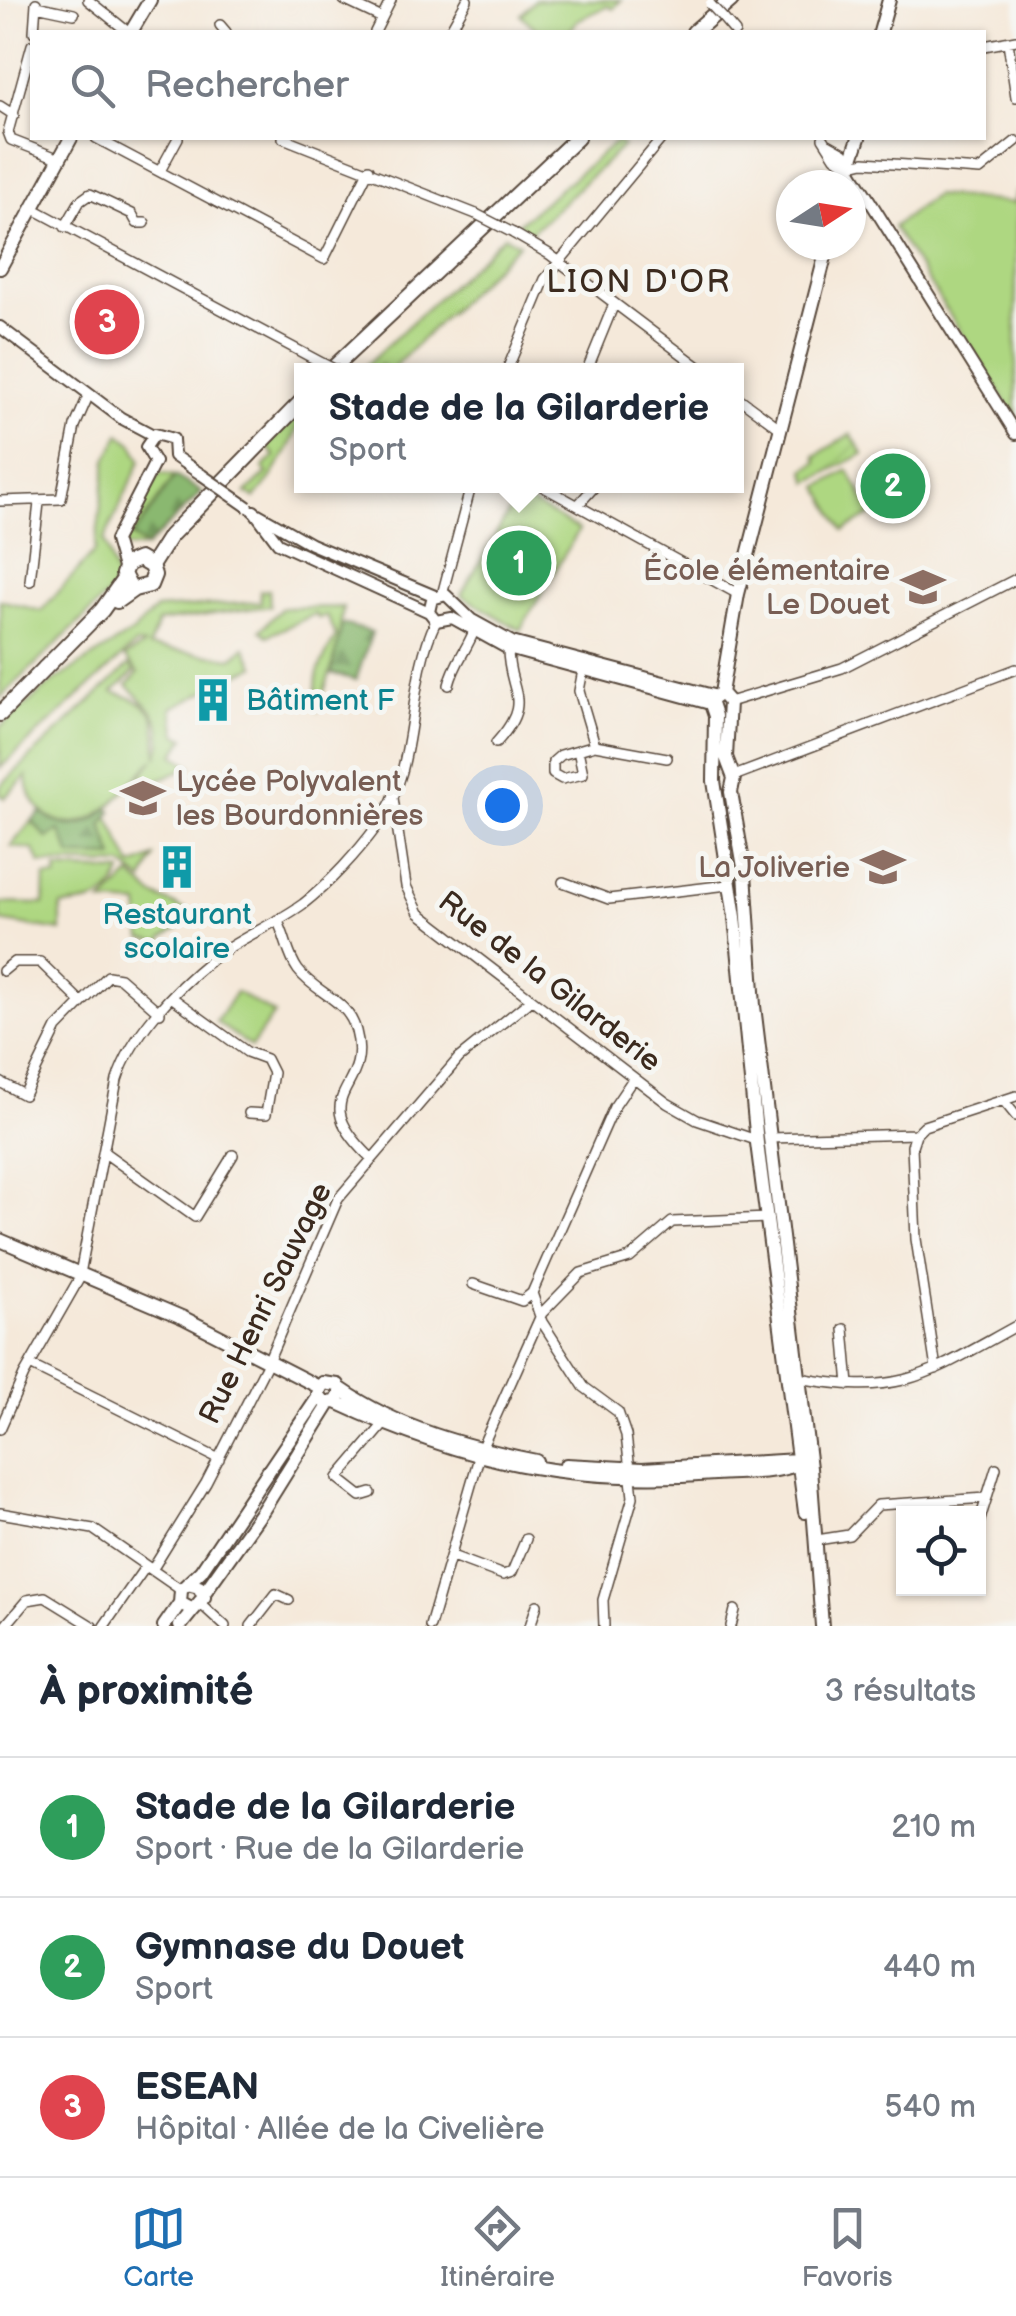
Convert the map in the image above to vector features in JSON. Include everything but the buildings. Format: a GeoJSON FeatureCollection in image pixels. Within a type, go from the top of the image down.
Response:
{"type":"FeatureCollection","features":[{"type":"Feature","properties":{"kind":"main road"},"geometry":{"type":"LineString","coordinates":[[131,30],[150,0]]}},
{"type":"Feature","properties":{"kind":"main road"},"geometry":{"type":"LineString","coordinates":[[696,30],[732,0]]}},
{"type":"Feature","properties":{"kind":"main road"},"geometry":{"type":"LineString","coordinates":[[884,30],[892,0]]}},
{"type":"Feature","properties":{"kind":"main road"},"geometry":{"type":"LineString","coordinates":[[1,264],[70,140]]}},
{"type":"Feature","properties":{"kind":"main road"},"geometry":{"type":"LineString","coordinates":[[334,363],[574,140]]}},
{"type":"Feature","properties":{"kind":"main road"},"geometry":{"type":"LineString","coordinates":[[847,170],[854,140]]}},
{"type":"Feature","properties":{"kind":"main road"},"geometry":{"type":"LineString","coordinates":[[822,1626],[798,1462],[793,1379],[764,1140],[728,885],[726,778],[719,703],[738,594],[824,260]]}},
{"type":"Feature","properties":{"kind":"main road"},"geometry":{"type":"LineString","coordinates":[[0,714],[294,409]]}},
{"type":"Feature","properties":{"kind":"main road"},"geometry":{"type":"LineString","coordinates":[[0,705],[45,668]]}},
{"type":"Feature","properties":{"kind":"main road"},"geometry":{"type":"LineString","coordinates":[[726,778],[744,873],[768,1218],[793,1379]]}},
{"type":"Feature","properties":{"kind":"main road"},"geometry":{"type":"LineString","coordinates":[[0,1240],[80,1272],[269,1360],[384,1424],[481,1454],[631,1474],[798,1462]]}},
{"type":"Feature","properties":{"kind":"main road"},"geometry":{"type":"LineString","coordinates":[[329,1396],[481,1454]]}},
{"type":"Feature","properties":{"kind":"main road"},"geometry":{"type":"LineString","coordinates":[[164,1626],[184,1592],[329,1396]]}},
{"type":"Feature","properties":{"kind":"main road"},"geometry":{"type":"LineString","coordinates":[[180,1626],[263,1510],[329,1396]]}},
{"type":"Feature","properties":{"kind":"main road"},"geometry":{"type":"LineString","coordinates":[[798,1462],[817,1540],[817,1576]]}},
{"type":"Feature","properties":{"kind":"main road"},"geometry":{"type":"LineString","coordinates":[[184,1592],[200,1603]]}},
{"type":"Feature","properties":{"kind":"main road"},"geometry":{"type":"LineString","coordinates":[[184,1592],[200,1603]]}},
{"type":"Feature","properties":{"kind":"street"},"geometry":{"type":"LineString","coordinates":[[88,0],[127,30]]}},
{"type":"Feature","properties":{"kind":"street"},"geometry":{"type":"LineString","coordinates":[[344,0],[382,18]]}},
{"type":"Feature","properties":{"kind":"street"},"geometry":{"type":"LineString","coordinates":[[376,30],[392,0]]}},
{"type":"Feature","properties":{"kind":"street"},"geometry":{"type":"LineString","coordinates":[[450,30],[468,0]]}},
{"type":"Feature","properties":{"kind":"street"},"geometry":{"type":"LineString","coordinates":[[708,2],[733,30]]}},
{"type":"Feature","properties":{"kind":"street"},"geometry":{"type":"LineString","coordinates":[[34,30],[36,3],[74,14]]}},
{"type":"Feature","properties":{"kind":"street"},"geometry":{"type":"LineString","coordinates":[[986,46],[1012,41],[1016,97]]}},
{"type":"Feature","properties":{"kind":"street"},"geometry":{"type":"LineString","coordinates":[[20,44],[30,46]]}},
{"type":"Feature","properties":{"kind":"street"},"geometry":{"type":"LineString","coordinates":[[30,54],[8,132],[11,140],[60,159]]}},
{"type":"Feature","properties":{"kind":"street"},"geometry":{"type":"LineString","coordinates":[[0,106],[14,115]]}},
{"type":"Feature","properties":{"kind":"street"},"geometry":{"type":"LineString","coordinates":[[100,140],[324,259],[369,169]]}},
{"type":"Feature","properties":{"kind":"street"},"geometry":{"type":"LineString","coordinates":[[160,172],[177,140]]}},
{"type":"Feature","properties":{"kind":"street"},"geometry":{"type":"LineString","coordinates":[[289,140],[369,169],[513,233],[559,262],[694,363]]}},
{"type":"Feature","properties":{"kind":"street"},"geometry":{"type":"LineString","coordinates":[[320,151],[325,140]]}},
{"type":"Feature","properties":{"kind":"street"},"geometry":{"type":"LineString","coordinates":[[510,363],[534,300],[559,262],[660,140]]}},
{"type":"Feature","properties":{"kind":"street"},"geometry":{"type":"LineString","coordinates":[[825,140],[848,166],[853,186],[869,202],[1016,434]]}},
{"type":"Feature","properties":{"kind":"street"},"geometry":{"type":"LineString","coordinates":[[848,166],[864,162],[980,170],[1016,141]]}},
{"type":"Feature","properties":{"kind":"street"},"geometry":{"type":"LineString","coordinates":[[65,228],[80,201],[90,194],[132,214],[137,224],[146,223]]}},
{"type":"Feature","properties":{"kind":"street"},"geometry":{"type":"LineString","coordinates":[[34,209],[320,363]]}},
{"type":"Feature","properties":{"kind":"street"},"geometry":{"type":"LineString","coordinates":[[590,363],[614,304]]}},
{"type":"Feature","properties":{"kind":"street"},"geometry":{"type":"LineString","coordinates":[[0,327],[149,440],[171,436],[176,445],[174,456],[165,463],[155,462],[147,454],[149,440]]}},
{"type":"Feature","properties":{"kind":"street"},"geometry":{"type":"LineString","coordinates":[[0,335],[15,338]]}},
{"type":"Feature","properties":{"kind":"street"},"geometry":{"type":"LineString","coordinates":[[0,501],[62,499],[75,426],[89,394]]}},
{"type":"Feature","properties":{"kind":"street"},"geometry":{"type":"LineString","coordinates":[[744,402],[781,430]]}},
{"type":"Feature","properties":{"kind":"street"},"geometry":{"type":"LineString","coordinates":[[174,456],[311,544],[439,596],[474,631],[508,649],[719,703],[842,668],[1016,579]]}},
{"type":"Feature","properties":{"kind":"street"},"geometry":{"type":"LineString","coordinates":[[134,571],[114,550],[118,534],[155,462]]}},
{"type":"Feature","properties":{"kind":"street"},"geometry":{"type":"LineString","coordinates":[[433,617],[469,493]]}},
{"type":"Feature","properties":{"kind":"street"},"geometry":{"type":"LineString","coordinates":[[555,493],[738,594]]}},
{"type":"Feature","properties":{"kind":"street"},"geometry":{"type":"LineString","coordinates":[[578,505],[588,493]]}},
{"type":"Feature","properties":{"kind":"street"},"geometry":{"type":"LineString","coordinates":[[30,581],[39,502]]}},
{"type":"Feature","properties":{"kind":"street"},"geometry":{"type":"LineString","coordinates":[[251,509],[278,543],[433,617],[454,613],[512,642],[719,703]]}},
{"type":"Feature","properties":{"kind":"street","name":"Rue de la Gilarderie"},"geometry":{"type":"LineString","coordinates":[[0,1429],[4,1409],[80,1272],[121,1066],[160,1013],[216,957],[308,900],[380,823],[402,774],[417,678],[433,617]]}},
{"type":"Feature","properties":{"kind":"street"},"geometry":{"type":"LineString","coordinates":[[449,685],[454,665],[464,654],[474,631]]}},
{"type":"Feature","properties":{"kind":"street"},"geometry":{"type":"LineString","coordinates":[[496,743],[512,722],[520,694],[508,649]]}},
{"type":"Feature","properties":{"kind":"street"},"geometry":{"type":"LineString","coordinates":[[583,670],[578,691],[595,745]]}},
{"type":"Feature","properties":{"kind":"street"},"geometry":{"type":"LineString","coordinates":[[726,778],[1016,670]]}},
{"type":"Feature","properties":{"kind":"street"},"geometry":{"type":"LineString","coordinates":[[578,750],[595,745],[667,758]]}},
{"type":"Feature","properties":{"kind":"street","name":"Rue de la Gilarderie"},"geometry":{"type":"LineString","coordinates":[[393,798],[406,886],[418,914],[633,1079],[697,1120],[764,1140]]}},
{"type":"Feature","properties":{"kind":"street"},"geometry":{"type":"LineString","coordinates":[[563,882],[608,899],[728,885]]}},
{"type":"Feature","properties":{"kind":"street"},"geometry":{"type":"LineString","coordinates":[[277,920],[297,968],[337,1000],[355,1026],[358,1055],[339,1114],[343,1129],[370,1157]]}},
{"type":"Feature","properties":{"kind":"street"},"geometry":{"type":"LineString","coordinates":[[3,971],[14,962],[40,962],[80,1001]]}},
{"type":"Feature","properties":{"kind":"street"},"geometry":{"type":"LineString","coordinates":[[0,1082],[24,1095],[56,1028],[80,1001],[112,975],[160,1013]]}},
{"type":"Feature","properties":{"kind":"street"},"geometry":{"type":"LineString","coordinates":[[174,998],[247,1052],[266,1060],[273,1073],[266,1114],[248,1112]]}},
{"type":"Feature","properties":{"kind":"street","name":"Rue Henri Sauvage"},"geometry":{"type":"LineString","coordinates":[[104,1626],[149,1568],[219,1459],[269,1360],[338,1199],[370,1157],[446,1073],[530,1000]]}},
{"type":"Feature","properties":{"kind":"street"},"geometry":{"type":"LineString","coordinates":[[473,1284],[522,1300],[532,1293],[614,1107],[633,1079]]}},
{"type":"Feature","properties":{"kind":"street"},"geometry":{"type":"LineString","coordinates":[[936,1369],[916,1240],[912,1146],[924,1126],[1016,1096]]}},
{"type":"Feature","properties":{"kind":"street"},"geometry":{"type":"LineString","coordinates":[[1004,1100],[1016,1116]]}},
{"type":"Feature","properties":{"kind":"street"},"geometry":{"type":"LineString","coordinates":[[764,1140],[916,1134]]}},
{"type":"Feature","properties":{"kind":"street"},"geometry":{"type":"LineString","coordinates":[[105,1154],[194,1218],[233,1154]]}},
{"type":"Feature","properties":{"kind":"street"},"geometry":{"type":"LineString","coordinates":[[430,1626],[452,1556],[462,1506],[509,1382],[542,1313],[581,1273],[630,1258],[672,1222],[768,1218]]}},
{"type":"Feature","properties":{"kind":"street"},"geometry":{"type":"LineString","coordinates":[[532,1293],[542,1322],[584,1387],[622,1418],[633,1496],[603,1600],[604,1626]]}},
{"type":"Feature","properties":{"kind":"street"},"geometry":{"type":"LineString","coordinates":[[793,1379],[848,1385],[901,1384],[1016,1326]]}},
{"type":"Feature","properties":{"kind":"street"},"geometry":{"type":"LineString","coordinates":[[844,1329],[848,1385]]}},
{"type":"Feature","properties":{"kind":"street"},"geometry":{"type":"LineString","coordinates":[[30,1364],[219,1459]]}},
{"type":"Feature","properties":{"kind":"street"},"geometry":{"type":"LineString","coordinates":[[371,1493],[361,1496],[338,1478],[384,1424]]}},
{"type":"Feature","properties":{"kind":"street"},"geometry":{"type":"LineString","coordinates":[[984,1506],[996,1468]]}},
{"type":"Feature","properties":{"kind":"street"},"geometry":{"type":"LineString","coordinates":[[817,1540],[849,1535],[878,1505],[987,1498]]}},
{"type":"Feature","properties":{"kind":"street"},"geometry":{"type":"LineString","coordinates":[[0,1513],[93,1529],[184,1592]]}},
{"type":"Feature","properties":{"kind":"street"},"geometry":{"type":"LineString","coordinates":[[452,1556],[503,1575],[512,1572],[526,1539]]}},
{"type":"Feature","properties":{"kind":"street"},"geometry":{"type":"LineString","coordinates":[[251,1626],[276,1594],[289,1600]]}},
{"type":"Feature","properties":{"kind":"street"},"geometry":{"type":"LineString","coordinates":[[5,1626],[27,1600],[45,1597],[92,1626]]}},
{"type":"Feature","properties":{"kind":"street"},"geometry":{"type":"LineString","coordinates":[[200,1603],[225,1626]]}},
{"type":"Feature","properties":{"kind":"street"},"geometry":{"type":"LineString","coordinates":[[530,1626],[537,1604]]}},
{"type":"Feature","properties":{"kind":"street"},"geometry":{"type":"LineString","coordinates":[[731,1626],[735,1610]]}},
{"type":"Feature","properties":{"kind":"green space"},"geometry":{"type":"Polygon","coordinates":[[[535,0],[621,0],[613,9],[608,6],[577,20],[571,30],[537,30],[521,15],[535,0]]]}},
{"type":"Feature","properties":{"kind":"green space"},"geometry":{"type":"Polygon","coordinates":[[[617,141],[623,146],[528,235],[514,227],[617,141]]]}},
{"type":"Feature","properties":{"kind":"green space"},"geometry":{"type":"Polygon","coordinates":[[[1016,191],[1016,418],[893,227],[935,195],[1014,203],[1016,191]]]}},
{"type":"Feature","properties":{"kind":"green space"},"geometry":{"type":"Polygon","coordinates":[[[504,236],[519,243],[398,363],[368,363],[504,236]]]}},
{"type":"Feature","properties":{"kind":"green space"},"geometry":{"type":"Polygon","coordinates":[[[294,418],[290,444],[255,498],[246,493],[267,473],[263,468],[275,456],[266,446],[294,418]]]}},
{"type":"Feature","properties":{"kind":"green space"},"geometry":{"type":"Polygon","coordinates":[[[120,434],[133,444],[141,460],[104,540],[117,580],[111,592],[0,698],[0,600],[41,611],[95,551],[107,460],[120,434]]]}},
{"type":"Feature","properties":{"kind":"green space"},"geometry":{"type":"Polygon","coordinates":[[[851,434],[863,454],[809,482],[805,470],[817,462],[815,456],[851,434]]]}},
{"type":"Feature","properties":{"kind":"green space"},"geometry":{"type":"Polygon","coordinates":[[[848,470],[873,514],[844,531],[819,487],[848,470]]]}},
{"type":"Feature","properties":{"kind":"green space"},"geometry":{"type":"Polygon","coordinates":[[[159,473],[175,476],[132,537],[146,547],[128,548],[124,543],[130,521],[159,473]]]}},
{"type":"Feature","properties":{"kind":"green space"},"geometry":{"type":"Polygon","coordinates":[[[175,476],[202,492],[146,547],[132,537],[175,476]]]}},
{"type":"Feature","properties":{"kind":"green space"},"geometry":{"type":"Polygon","coordinates":[[[518,496],[579,530],[520,630],[461,595],[518,496]]]}},
{"type":"Feature","properties":{"kind":"green space"},"geometry":{"type":"Polygon","coordinates":[[[269,590],[270,606],[158,622],[149,647],[232,658],[245,647],[255,666],[172,708],[177,734],[185,738],[174,755],[191,766],[137,789],[135,785],[154,759],[107,808],[79,822],[64,822],[43,812],[32,798],[27,776],[4,798],[0,794],[0,786],[129,665],[135,671],[113,692],[139,702],[152,714],[157,757],[161,735],[156,717],[127,685],[138,673],[125,657],[144,645],[136,644],[0,768],[0,727],[53,682],[133,632],[156,609],[261,602],[260,591],[269,590]]]}},
{"type":"Feature","properties":{"kind":"green space"},"geometry":{"type":"Polygon","coordinates":[[[343,607],[337,653],[318,709],[317,677],[336,636],[327,616],[318,618],[315,614],[267,636],[260,630],[282,608],[343,607]]]}},
{"type":"Feature","properties":{"kind":"green space"},"geometry":{"type":"Polygon","coordinates":[[[342,624],[372,632],[356,680],[331,673],[342,624]]]}},
{"type":"Feature","properties":{"kind":"green space"},"geometry":{"type":"Polygon","coordinates":[[[108,808],[112,811],[102,825],[114,857],[71,856],[59,830],[47,838],[32,821],[41,812],[58,823],[75,825],[92,820],[108,808]]]}},
{"type":"Feature","properties":{"kind":"green space"},"geometry":{"type":"Polygon","coordinates":[[[108,816],[132,866],[154,857],[143,881],[123,865],[40,863],[34,850],[11,846],[32,821],[47,838],[59,829],[113,856],[102,824],[108,816]]]}},
{"type":"Feature","properties":{"kind":"green space"},"geometry":{"type":"Polygon","coordinates":[[[56,869],[122,872],[112,890],[98,900],[61,906],[61,931],[0,921],[0,903],[44,904],[45,877],[57,877],[56,869]]]}},
{"type":"Feature","properties":{"kind":"green space"},"geometry":{"type":"Polygon","coordinates":[[[131,875],[153,895],[198,916],[162,939],[163,943],[142,939],[139,905],[102,903],[131,875]]]}},
{"type":"Feature","properties":{"kind":"green space"},"geometry":{"type":"Polygon","coordinates":[[[236,992],[274,1014],[251,1047],[216,1022],[236,992]]]}},
{"type":"Feature","properties":{"kind":"place","name":"ESEAN"},"geometry":{"type":"Point","coordinates":[107,322]}},
{"type":"Feature","properties":{"kind":"place","name":"Gymnase du Douet"},"geometry":{"type":"Point","coordinates":[893,486]}},
{"type":"Feature","properties":{"kind":"place","name":"Stade de la Gilarderie"},"geometry":{"type":"Point","coordinates":[519,563]}},
{"type":"Feature","properties":{"kind":"place","name":"École élémentaire Le Douet"},"geometry":{"type":"Point","coordinates":[923,587]}},
{"type":"Feature","properties":{"kind":"place","name":"Bâtiment F"},"geometry":{"type":"Point","coordinates":[213,700]}},
{"type":"Feature","properties":{"kind":"place","name":"Lycée Polyvalent les Bourdonnières"},"geometry":{"type":"Point","coordinates":[143,798]}},
{"type":"Feature","properties":{"kind":"place","name":"Restaurant scolaire"},"geometry":{"type":"Point","coordinates":[177,867]}},
{"type":"Feature","properties":{"kind":"place","name":"La Joliverie"},"geometry":{"type":"Point","coordinates":[883,867]}},
{"type":"Feature","properties":{"kind":"district","name":"LION D'OR"},"geometry":{"type":"Point","coordinates":[639,281]}}]}
